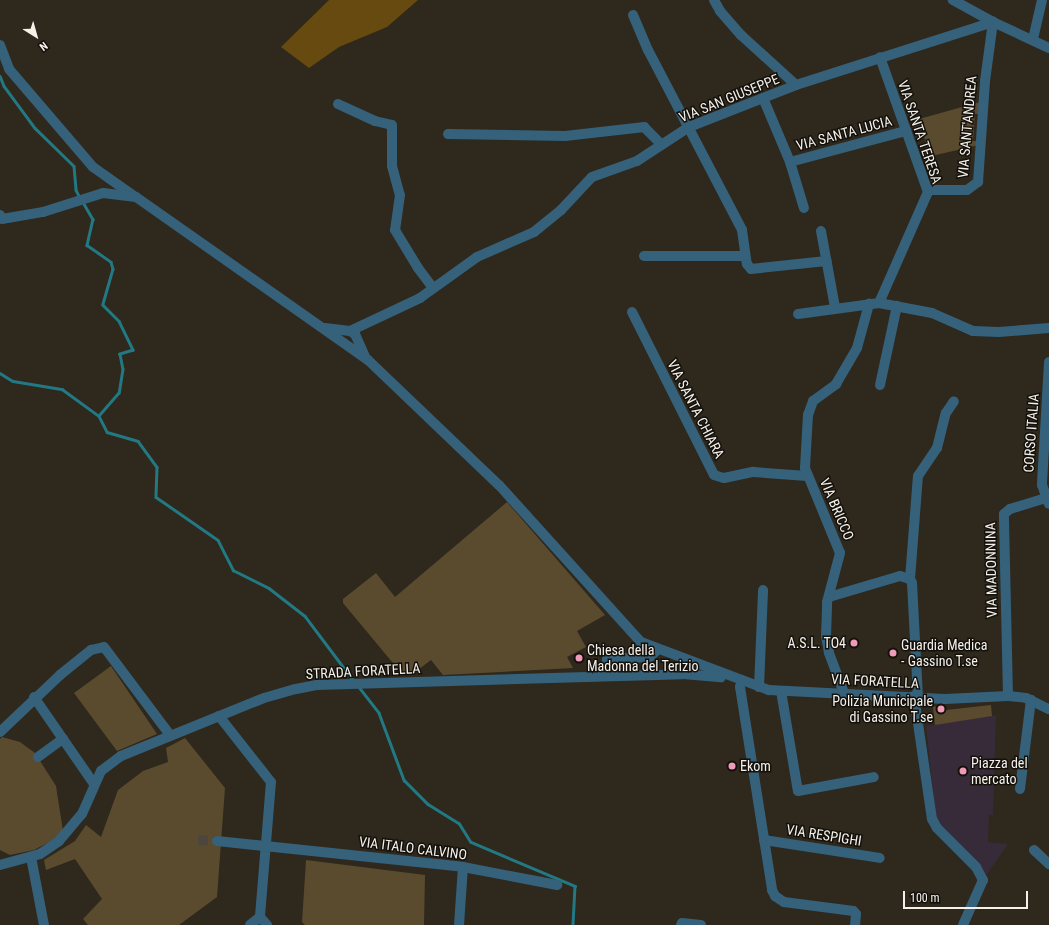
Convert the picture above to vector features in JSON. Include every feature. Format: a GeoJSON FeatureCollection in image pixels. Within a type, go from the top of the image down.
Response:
{"type":"FeatureCollection","features":[{"type":"Feature","properties":{"kind":"street"},"geometry":{"type":"LineString","coordinates":[[714,0],[720,11],[741,35],[796,85]]}},
{"type":"Feature","properties":{"kind":"street"},"geometry":{"type":"LineString","coordinates":[[952,0],[993,22],[1033,39],[1049,48]]}},
{"type":"Feature","properties":{"kind":"street"},"geometry":{"type":"LineString","coordinates":[[1033,39],[1042,0]]}},
{"type":"Feature","properties":{"kind":"street"},"geometry":{"type":"LineString","coordinates":[[633,15],[648,50],[742,230],[745,256],[751,269],[827,261]]}},
{"type":"Feature","properties":{"kind":"street","name":"VIA SAN GIUSEPPE"},"geometry":{"type":"LineString","coordinates":[[350,337],[433,288],[477,257],[534,232],[561,210],[592,177],[637,161],[689,127],[796,85],[993,22]]}},
{"type":"Feature","properties":{"kind":"street","name":"VIA SANT'ANDREA"},"geometry":{"type":"LineString","coordinates":[[928,192],[967,190],[978,182],[985,80],[993,22]]}},
{"type":"Feature","properties":{"kind":"street"},"geometry":{"type":"LineString","coordinates":[[0,45],[8,68],[92,167],[322,327],[350,337],[368,360],[499,485],[641,642],[742,680],[740,687],[772,890],[778,899],[853,911],[856,914],[855,925]]}},
{"type":"Feature","properties":{"kind":"street","name":"VIA SANTA TERESA"},"geometry":{"type":"LineString","coordinates":[[807,476],[804,468],[808,415],[813,401],[836,384],[857,348],[874,304],[928,192],[880,57]]}},
{"type":"Feature","properties":{"kind":"street"},"geometry":{"type":"LineString","coordinates":[[763,98],[790,162],[804,208]]}},
{"type":"Feature","properties":{"kind":"street"},"geometry":{"type":"LineString","coordinates":[[338,104],[374,121],[392,125],[392,166],[400,195],[395,230],[418,268],[433,288]]}},
{"type":"Feature","properties":{"kind":"street"},"geometry":{"type":"LineString","coordinates":[[448,134],[565,136],[644,127],[662,145]]}},
{"type":"Feature","properties":{"kind":"street","name":"VIA SANTA LUCIA"},"geometry":{"type":"LineString","coordinates":[[790,162],[906,131]]}},
{"type":"Feature","properties":{"kind":"street"},"geometry":{"type":"LineString","coordinates":[[0,215],[2,219],[44,212],[103,193],[136,197]]}},
{"type":"Feature","properties":{"kind":"street"},"geometry":{"type":"LineString","coordinates":[[821,231],[835,307]]}},
{"type":"Feature","properties":{"kind":"street"},"geometry":{"type":"LineString","coordinates":[[644,256],[745,256]]}},
{"type":"Feature","properties":{"kind":"street"},"geometry":{"type":"LineString","coordinates":[[798,314],[835,307],[874,304],[896,306],[932,313],[973,331],[999,332],[1049,328]]}},
{"type":"Feature","properties":{"kind":"street"},"geometry":{"type":"LineString","coordinates":[[880,385],[896,306]]}},
{"type":"Feature","properties":{"kind":"street","name":"VIA SANTA CHIARA"},"geometry":{"type":"LineString","coordinates":[[632,312],[714,475],[724,478],[753,472],[807,476]]}},
{"type":"Feature","properties":{"kind":"street","name":"CORSO ITALIA"},"geometry":{"type":"LineString","coordinates":[[1048,500],[1042,485],[1049,362]]}},
{"type":"Feature","properties":{"kind":"street"},"geometry":{"type":"LineString","coordinates":[[954,401],[946,413],[937,448],[918,476],[910,579],[912,584],[916,696],[932,818],[937,828],[976,867],[983,880],[979,892],[962,925]]}},
{"type":"Feature","properties":{"kind":"street","name":"VIA BRICCO"},"geometry":{"type":"LineString","coordinates":[[807,476],[840,553],[829,597],[826,636],[829,652],[844,693]]}},
{"type":"Feature","properties":{"kind":"street","name":"VIA MADONNINA"},"geometry":{"type":"LineString","coordinates":[[1008,696],[1004,514],[1010,509],[1048,500]]}},
{"type":"Feature","properties":{"kind":"street"},"geometry":{"type":"LineString","coordinates":[[829,597],[900,576],[910,579]]}},
{"type":"Feature","properties":{"kind":"street"},"geometry":{"type":"LineString","coordinates":[[759,686],[763,590]]}},
{"type":"Feature","properties":{"kind":"street"},"geometry":{"type":"LineString","coordinates":[[0,732],[34,697],[91,650],[104,647],[167,732]]}},
{"type":"Feature","properties":{"kind":"street"},"geometry":{"type":"LineString","coordinates":[[606,676],[607,659],[650,657],[658,649]]}},
{"type":"Feature","properties":{"kind":"street"},"geometry":{"type":"LineString","coordinates":[[677,656],[683,674]]}},
{"type":"Feature","properties":{"kind":"street"},"geometry":{"type":"LineString","coordinates":[[692,661],[697,673]]}},
{"type":"Feature","properties":{"kind":"street","name":"STRADA FORATELLA"},"geometry":{"type":"LineString","coordinates":[[0,865],[31,857],[59,842],[71,830],[82,814],[94,784],[102,771],[121,756],[167,732],[219,716],[296,689],[350,684],[697,673],[742,680]]}},
{"type":"Feature","properties":{"kind":"street","name":"VIA FORATELLA"},"geometry":{"type":"LineString","coordinates":[[742,680],[781,691],[965,699],[1008,696],[1031,700],[1049,709]]}},
{"type":"Feature","properties":{"kind":"street"},"geometry":{"type":"LineString","coordinates":[[781,691],[798,791],[874,777]]}},
{"type":"Feature","properties":{"kind":"street"},"geometry":{"type":"LineString","coordinates":[[34,697],[94,784]]}},
{"type":"Feature","properties":{"kind":"street"},"geometry":{"type":"LineString","coordinates":[[1020,789],[1031,700]]}},
{"type":"Feature","properties":{"kind":"street"},"geometry":{"type":"LineString","coordinates":[[219,716],[271,782],[265,846],[264,921],[250,925]]}},
{"type":"Feature","properties":{"kind":"street"},"geometry":{"type":"LineString","coordinates":[[38,757],[63,739]]}},
{"type":"Feature","properties":{"kind":"street","name":"VIA RESPIGHI"},"geometry":{"type":"LineString","coordinates":[[764,840],[880,858]]}},
{"type":"Feature","properties":{"kind":"street","name":"VIA ITALO CALVINO"},"geometry":{"type":"LineString","coordinates":[[217,841],[463,867],[557,885]]}},
{"type":"Feature","properties":{"kind":"street"},"geometry":{"type":"LineString","coordinates":[[1034,850],[1049,864]]}},
{"type":"Feature","properties":{"kind":"street"},"geometry":{"type":"LineString","coordinates":[[31,857],[44,925]]}},
{"type":"Feature","properties":{"kind":"street"},"geometry":{"type":"LineString","coordinates":[[459,925],[463,867]]}},
{"type":"Feature","properties":{"kind":"street"},"geometry":{"type":"LineString","coordinates":[[681,925],[682,923],[701,925]]}},
{"type":"Feature","properties":{"kind":"shaded area"},"geometry":{"type":"Polygon","coordinates":[[[329,0],[418,0],[387,27],[339,47],[309,68],[281,47],[329,0]]]}},
{"type":"Feature","properties":{"kind":"shaded area"},"geometry":{"type":"Polygon","coordinates":[[[980,102],[981,114],[975,114],[973,141],[979,141],[979,145],[923,158],[921,152],[928,149],[920,125],[914,127],[912,121],[980,102]]]}},
{"type":"Feature","properties":{"kind":"shaded area"},"geometry":{"type":"Polygon","coordinates":[[[507,502],[605,615],[577,631],[586,647],[567,657],[573,668],[443,675],[431,660],[411,675],[402,674],[343,603],[343,599],[376,573],[395,597],[507,502]]]}},
{"type":"Feature","properties":{"kind":"shaded area"},"geometry":{"type":"Polygon","coordinates":[[[111,666],[157,734],[117,751],[74,693],[111,666]]]}},
{"type":"Feature","properties":{"kind":"shaded area"},"geometry":{"type":"Polygon","coordinates":[[[945,705],[946,710],[991,705],[992,716],[935,725],[933,707],[945,705]]]}},
{"type":"Feature","properties":{"kind":"shaded area","name":"Piazza del mercato"},"geometry":{"type":"Polygon","coordinates":[[[996,715],[993,815],[989,815],[988,842],[1008,844],[983,880],[937,828],[926,726],[996,715]]]}},
{"type":"Feature","properties":{"kind":"shaded area"},"geometry":{"type":"Polygon","coordinates":[[[2,737],[20,742],[35,753],[56,786],[63,831],[55,839],[34,850],[10,855],[0,850],[0,739],[2,737]]]}},
{"type":"Feature","properties":{"kind":"shaded area"},"geometry":{"type":"Polygon","coordinates":[[[185,738],[225,788],[217,897],[179,925],[88,925],[83,919],[102,899],[75,859],[46,870],[44,860],[75,841],[86,825],[101,837],[118,790],[143,771],[168,762],[166,748],[185,738]]]}},
{"type":"Feature","properties":{"kind":"shaded area"},"geometry":{"type":"Polygon","coordinates":[[[306,860],[425,875],[424,925],[305,925],[302,922],[306,860]]]}},
{"type":"Feature","properties":{"kind":"waterway"},"geometry":{"type":"LineString","coordinates":[[0,76],[4,86],[35,128],[74,166],[76,190],[80,198]]}},
{"type":"Feature","properties":{"kind":"waterway"},"geometry":{"type":"LineString","coordinates":[[83,202],[93,219],[87,245],[111,262],[113,269],[103,305],[119,321],[133,350],[120,354],[123,369],[119,393],[99,416],[107,432],[138,441],[157,467],[156,497],[218,540],[233,570],[269,588],[305,616],[353,680]]}},
{"type":"Feature","properties":{"kind":"waterway"},"geometry":{"type":"LineString","coordinates":[[0,373],[13,381],[62,389],[99,416]]}},
{"type":"Feature","properties":{"kind":"waterway"},"geometry":{"type":"LineString","coordinates":[[359,687],[379,713],[404,780],[428,804],[459,823],[471,842],[575,886],[573,925]]}},
{"type":"Feature","properties":{"kind":"tunnel"},"geometry":{"type":"LineString","coordinates":[[198,840],[217,841]]}},
{"type":"Feature","properties":{"kind":"place","name":"A.S.L. TO4"},"geometry":{"type":"Point","coordinates":[854,643]}},
{"type":"Feature","properties":{"kind":"place","name":"Guardia Medica - Gassino T.se"},"geometry":{"type":"Point","coordinates":[893,653]}},
{"type":"Feature","properties":{"kind":"place","name":"Chiesa della Madonna del Terizio"},"geometry":{"type":"Point","coordinates":[579,658]}},
{"type":"Feature","properties":{"kind":"place","name":"Polizia Municipale di Gassino T.se"},"geometry":{"type":"Point","coordinates":[941,709]}},
{"type":"Feature","properties":{"kind":"place","name":"Ekom"},"geometry":{"type":"Point","coordinates":[732,766]}},
{"type":"Feature","properties":{"kind":"place","name":"Piazza del mercato"},"geometry":{"type":"Point","coordinates":[963,771]}}]}
